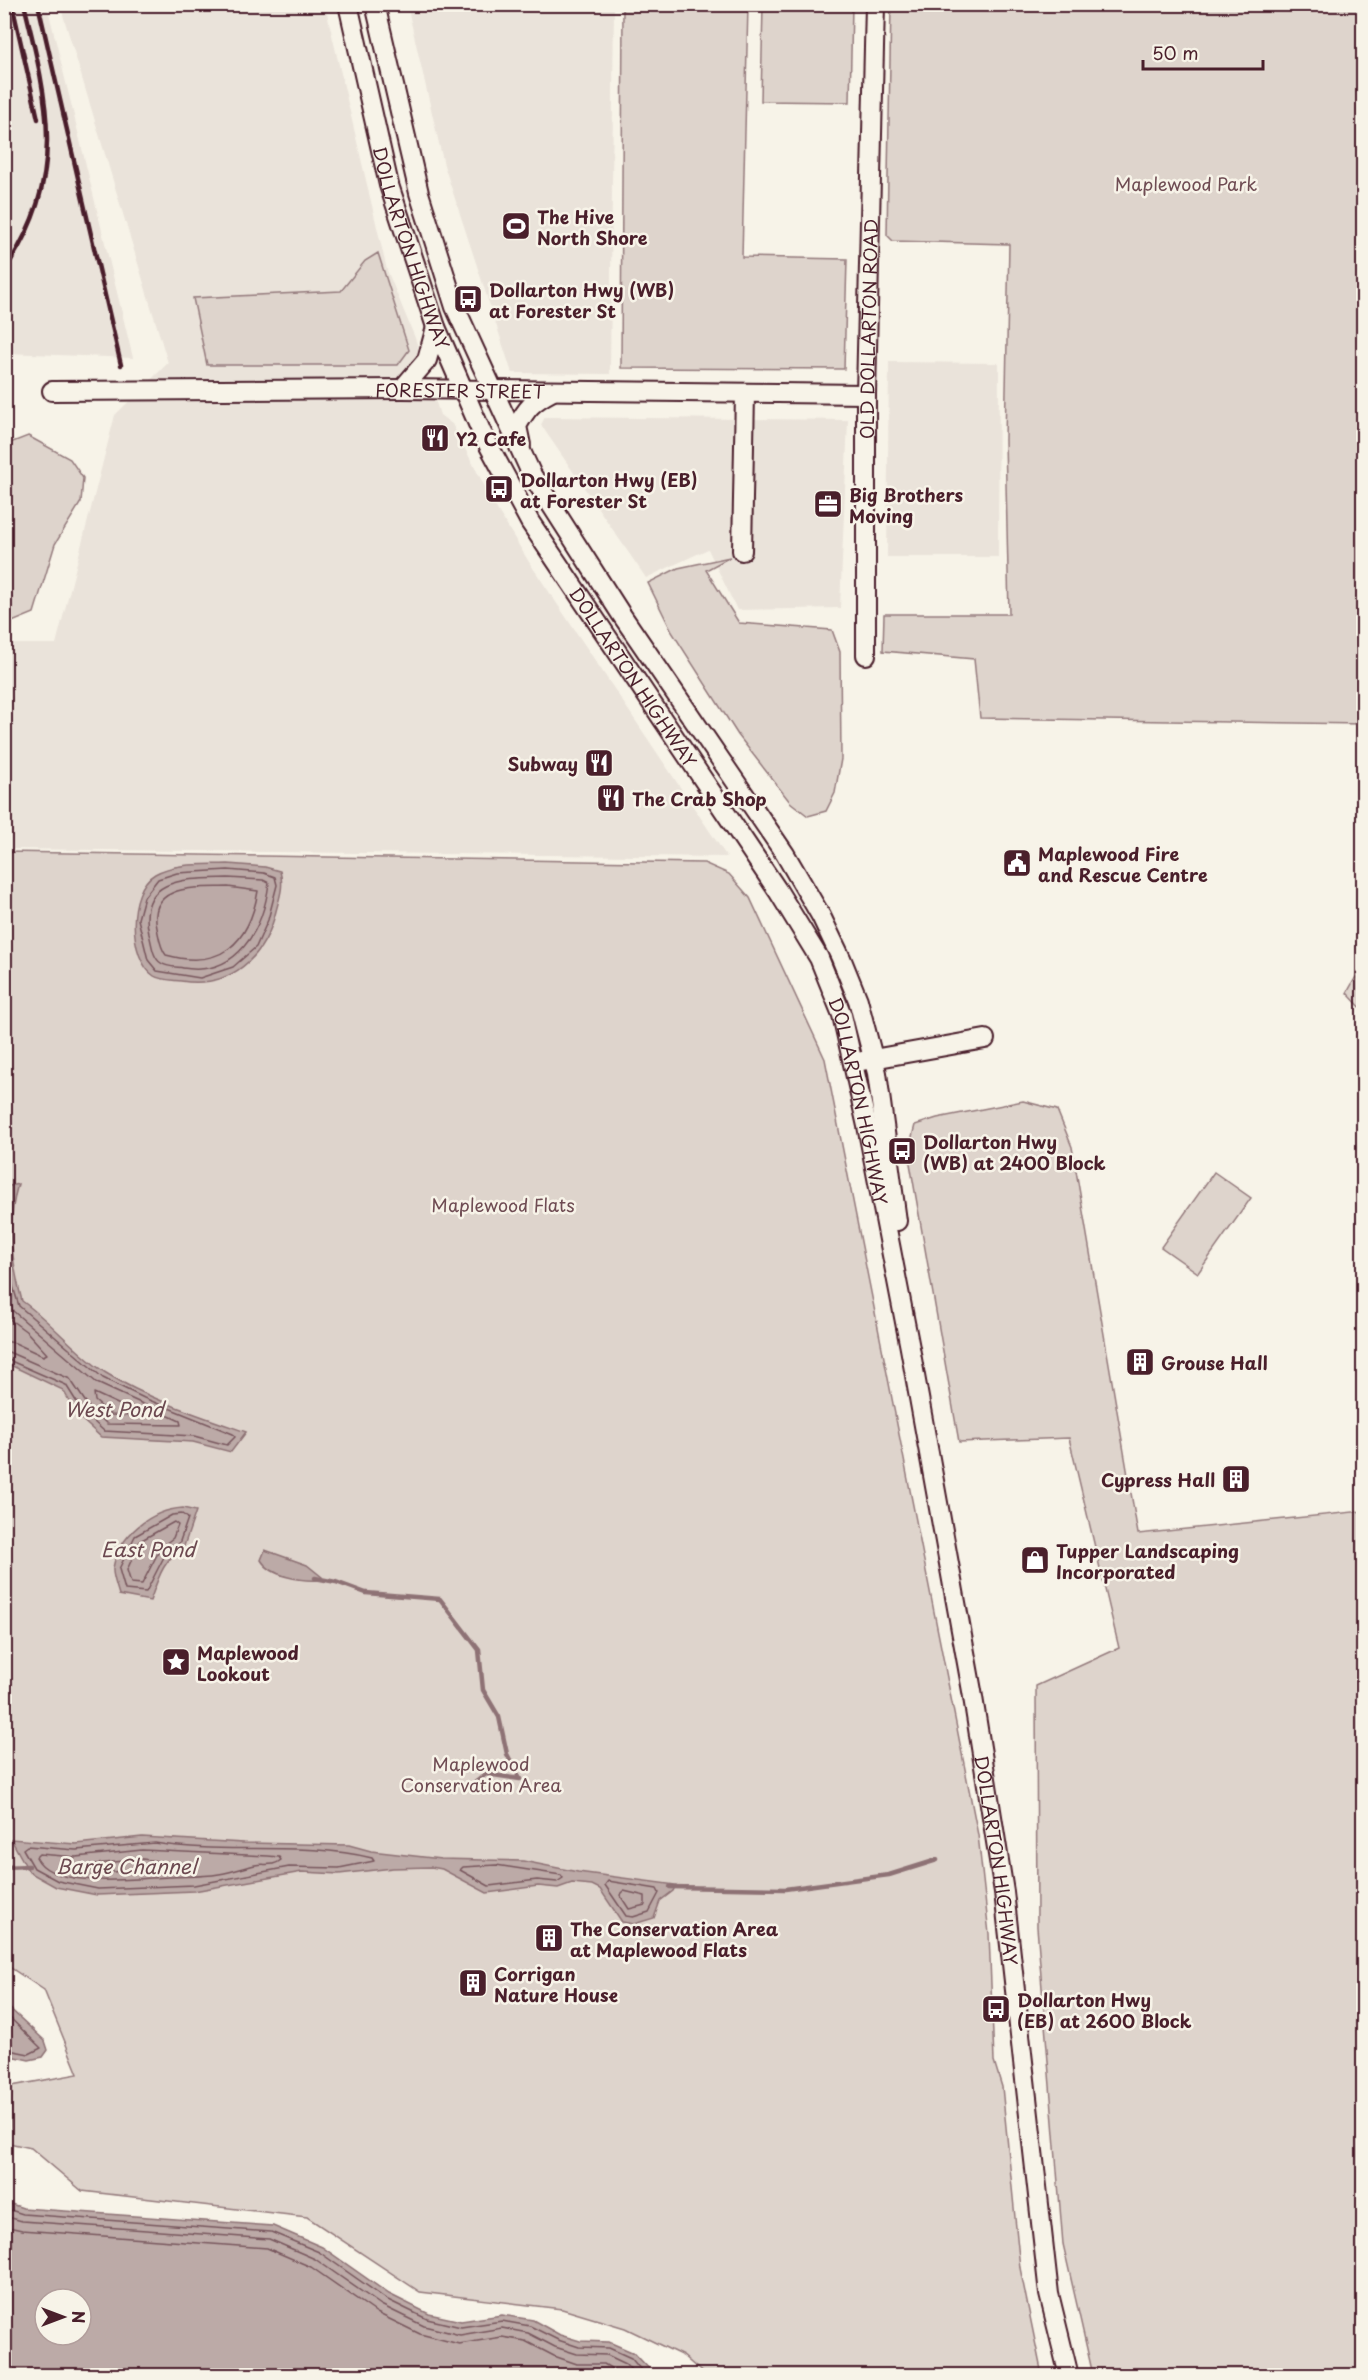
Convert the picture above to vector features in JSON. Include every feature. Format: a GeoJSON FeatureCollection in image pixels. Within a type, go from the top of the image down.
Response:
{"type":"FeatureCollection","features":[{"type":"Feature","properties":{"kind":"street","name":"DOLLARTON HIGHWAY"},"geometry":{"type":"LineString","coordinates":[[348,4],[389,185],[436,327],[482,433],[530,522],[778,891],[819,958],[843,1016],[910,1348],[997,1840],[1049,2294],[1069,2376]]}},
{"type":"Feature","properties":{"kind":"street","name":"DOLLARTON HIGHWAY"},"geometry":{"type":"LineString","coordinates":[[375,4],[419,193],[456,307],[525,460],[616,605],[785,854],[815,905],[858,1000],[874,1059],[886,1123],[910,1348]]}},
{"type":"Feature","properties":{"kind":"street","name":"OLD DOLLARTON ROAD"},"geometry":{"type":"LineString","coordinates":[[866,655],[866,394],[875,4]]}},
{"type":"Feature","properties":{"kind":"street"},"geometry":{"type":"LineString","coordinates":[[402,389],[427,360],[436,327]]}},
{"type":"Feature","properties":{"kind":"street","name":"FORESTER STREET"},"geometry":{"type":"LineString","coordinates":[[52,391],[402,389],[866,394]]}},
{"type":"Feature","properties":{"kind":"street"},"geometry":{"type":"LineString","coordinates":[[525,460],[517,426],[532,402],[552,391]]}},
{"type":"Feature","properties":{"kind":"street"},"geometry":{"type":"LineString","coordinates":[[742,551],[745,393]]}},
{"type":"Feature","properties":{"kind":"street"},"geometry":{"type":"LineString","coordinates":[[854,1063],[985,1039]]}},
{"type":"Feature","properties":{"kind":"shaded area"},"geometry":{"type":"Polygon","coordinates":[[[5,4],[47,5],[133,358],[5,353],[5,4]]]}},
{"type":"Feature","properties":{"kind":"shaded area"},"geometry":{"type":"Polygon","coordinates":[[[60,5],[325,5],[387,270],[415,338],[440,415],[452,424],[495,506],[529,562],[727,857],[5,849],[5,644],[56,644],[115,415],[168,363],[60,5]]]}},
{"type":"Feature","properties":{"kind":"shaded area"},"geometry":{"type":"Polygon","coordinates":[[[407,5],[614,5],[610,374],[512,373],[444,165],[407,5]]]}},
{"type":"Feature","properties":{"kind":"shaded area"},"geometry":{"type":"Polygon","coordinates":[[[889,362],[999,363],[998,557],[887,557],[889,362]]]}},
{"type":"Feature","properties":{"kind":"shaded area"},"geometry":{"type":"Polygon","coordinates":[[[545,417],[848,420],[840,608],[737,610],[708,549],[646,578],[541,425],[545,417]]]}},
{"type":"Feature","properties":{"kind":"green space"},"geometry":{"type":"Polygon","coordinates":[[[623,5],[748,5],[742,257],[847,259],[844,369],[621,368],[623,5]]]}},
{"type":"Feature","properties":{"kind":"green space"},"geometry":{"type":"Polygon","coordinates":[[[763,5],[852,5],[850,102],[761,101],[763,5]]]}},
{"type":"Feature","properties":{"kind":"green space","name":"Maplewood Park"},"geometry":{"type":"Polygon","coordinates":[[[891,5],[1363,5],[1363,724],[980,718],[974,659],[883,651],[884,614],[1009,614],[1005,440],[1009,244],[893,241],[887,235],[891,5]]]}},
{"type":"Feature","properties":{"kind":"green space"},"geometry":{"type":"Polygon","coordinates":[[[378,253],[409,350],[398,365],[207,365],[193,298],[341,291],[365,261],[378,253]]]}},
{"type":"Feature","properties":{"kind":"green space"},"geometry":{"type":"Polygon","coordinates":[[[28,436],[70,459],[83,478],[81,502],[55,544],[34,613],[5,625],[5,454],[10,443],[28,436]]]}},
{"type":"Feature","properties":{"kind":"green space"},"geometry":{"type":"Polygon","coordinates":[[[730,557],[706,570],[739,623],[832,630],[840,652],[841,759],[835,793],[826,811],[808,816],[790,802],[738,735],[672,632],[648,583],[678,568],[730,557]]]}},
{"type":"Feature","properties":{"kind":"green space","name":"Maplewood Flats"},"geometry":{"type":"Polygon","coordinates":[[[4,852],[704,863],[729,874],[750,898],[825,1059],[978,1835],[989,1934],[994,2061],[1002,2087],[1020,2268],[1042,2375],[705,2375],[683,2356],[625,2328],[562,2309],[420,2292],[307,2217],[82,2191],[31,2148],[9,2143],[12,2086],[78,2074],[44,1990],[5,1964],[4,852]]]}},
{"type":"Feature","properties":{"kind":"green space"},"geometry":{"type":"Polygon","coordinates":[[[1363,964],[1364,1010],[1347,993],[1363,964]]]}},
{"type":"Feature","properties":{"kind":"green space"},"geometry":{"type":"Polygon","coordinates":[[[1023,1101],[1057,1110],[1072,1147],[1138,1534],[1363,1511],[1363,2375],[1093,2375],[1063,2244],[1037,1927],[1036,1686],[1119,1648],[1069,1438],[959,1442],[908,1152],[915,1125],[937,1118],[1023,1101]]]}},
{"type":"Feature","properties":{"kind":"green space"},"geometry":{"type":"Polygon","coordinates":[[[1214,1172],[1251,1198],[1198,1273],[1161,1247],[1214,1172]]]}},
{"type":"Feature","properties":{"kind":"water"},"geometry":{"type":"Polygon","coordinates":[[[228,864],[265,867],[280,871],[282,881],[280,896],[271,928],[263,943],[243,967],[215,980],[199,982],[167,980],[154,976],[145,967],[139,955],[134,924],[139,894],[146,882],[155,874],[172,868],[228,864]]]}},
{"type":"Feature","properties":{"kind":"water","name":"West Pond"},"geometry":{"type":"Polygon","coordinates":[[[18,1184],[11,1228],[15,1272],[22,1301],[106,1373],[157,1399],[246,1432],[231,1452],[193,1442],[101,1437],[78,1416],[63,1390],[6,1363],[5,1187],[18,1184]]]}},
{"type":"Feature","properties":{"kind":"water","name":"East Pond"},"geometry":{"type":"Polygon","coordinates":[[[183,1508],[196,1511],[183,1549],[170,1558],[166,1564],[150,1601],[119,1595],[113,1568],[116,1556],[129,1535],[148,1519],[183,1508]]]}},
{"type":"Feature","properties":{"kind":"water"},"geometry":{"type":"Polygon","coordinates":[[[265,1550],[307,1565],[322,1577],[319,1580],[304,1580],[279,1574],[261,1560],[265,1550]]]}},
{"type":"Feature","properties":{"kind":"water","name":"Barge Channel"},"geometry":{"type":"Polygon","coordinates":[[[142,1837],[244,1843],[349,1845],[371,1851],[441,1859],[523,1861],[578,1872],[676,1885],[673,1891],[660,1901],[654,1918],[634,1924],[622,1922],[600,1889],[592,1885],[572,1883],[558,1888],[538,1886],[487,1893],[442,1869],[431,1867],[393,1868],[339,1874],[302,1872],[194,1891],[97,1895],[56,1887],[29,1872],[11,1839],[76,1844],[142,1837]]]}},
{"type":"Feature","properties":{"kind":"water"},"geometry":{"type":"Polygon","coordinates":[[[5,2004],[45,2041],[48,2050],[43,2057],[29,2060],[5,2055],[5,2004]]]}},
{"type":"Feature","properties":{"kind":"water"},"geometry":{"type":"Polygon","coordinates":[[[5,2202],[23,2208],[273,2226],[322,2247],[389,2294],[429,2314],[461,2321],[502,2315],[533,2320],[560,2335],[580,2341],[609,2342],[634,2353],[655,2375],[5,2375],[5,2202]]]}},
{"type":"Feature","properties":{"kind":"waterway"},"geometry":{"type":"LineString","coordinates":[[315,1578],[336,1582],[366,1593],[440,1599],[479,1650],[483,1690],[499,1717],[507,1754],[520,1779],[486,1774],[471,1786]]}},
{"type":"Feature","properties":{"kind":"waterway"},"geometry":{"type":"LineString","coordinates":[[670,1887],[785,1889],[889,1875],[937,1860]]}},
{"type":"Feature","properties":{"kind":"waterway"},"geometry":{"type":"LineString","coordinates":[[4,1867],[29,1866]]}},
{"type":"Feature","properties":{"kind":"railway"},"geometry":{"type":"LineString","coordinates":[[12,4],[38,119]]}},
{"type":"Feature","properties":{"kind":"railway"},"geometry":{"type":"LineString","coordinates":[[4,271],[24,237],[37,204],[45,172],[47,140],[45,108],[24,4]]}},
{"type":"Feature","properties":{"kind":"railway"},"geometry":{"type":"LineString","coordinates":[[38,4],[121,365]]}},
{"type":"Feature","properties":{"kind":"place","name":"The Hive North Shore"},"geometry":{"type":"Point","coordinates":[516,226]}},
{"type":"Feature","properties":{"kind":"place","name":"Dollarton Hwy (WB) at Forester St"},"geometry":{"type":"Point","coordinates":[468,299]}},
{"type":"Feature","properties":{"kind":"place","name":"Y2 Cafe"},"geometry":{"type":"Point","coordinates":[435,438]}},
{"type":"Feature","properties":{"kind":"place","name":"Dollarton Hwy (EB) at Forester St"},"geometry":{"type":"Point","coordinates":[499,489]}},
{"type":"Feature","properties":{"kind":"place","name":"Big Brothers Moving"},"geometry":{"type":"Point","coordinates":[828,504]}},
{"type":"Feature","properties":{"kind":"place","name":"Subway"},"geometry":{"type":"Point","coordinates":[599,763]}},
{"type":"Feature","properties":{"kind":"place","name":"The Crab Shop"},"geometry":{"type":"Point","coordinates":[611,798]}},
{"type":"Feature","properties":{"kind":"place","name":"Maplewood Fire and Rescue Centre"},"geometry":{"type":"Point","coordinates":[1017,863]}},
{"type":"Feature","properties":{"kind":"place","name":"Dollarton Hwy (WB) at 2400 Block"},"geometry":{"type":"Point","coordinates":[902,1151]}},
{"type":"Feature","properties":{"kind":"place","name":"Grouse Hall"},"geometry":{"type":"Point","coordinates":[1140,1362]}},
{"type":"Feature","properties":{"kind":"place","name":"Cypress Hall"},"geometry":{"type":"Point","coordinates":[1236,1479]}},
{"type":"Feature","properties":{"kind":"place","name":"Tupper Landscaping Incorporated"},"geometry":{"type":"Point","coordinates":[1035,1560]}},
{"type":"Feature","properties":{"kind":"place","name":"Maplewood Lookout"},"geometry":{"type":"Point","coordinates":[176,1662]}},
{"type":"Feature","properties":{"kind":"place","name":"The Conservation Area at Maplewood Flats"},"geometry":{"type":"Point","coordinates":[549,1938]}},
{"type":"Feature","properties":{"kind":"place","name":"Corrigan Nature House"},"geometry":{"type":"Point","coordinates":[473,1983]}},
{"type":"Feature","properties":{"kind":"place","name":"Dollarton Hwy (EB) at 2600 Block"},"geometry":{"type":"Point","coordinates":[996,2009]}},
{"type":"Feature","properties":{"kind":"park label","name":"Maplewood Conservation Area"},"geometry":{"type":"Point","coordinates":[481,1773]}}]}
